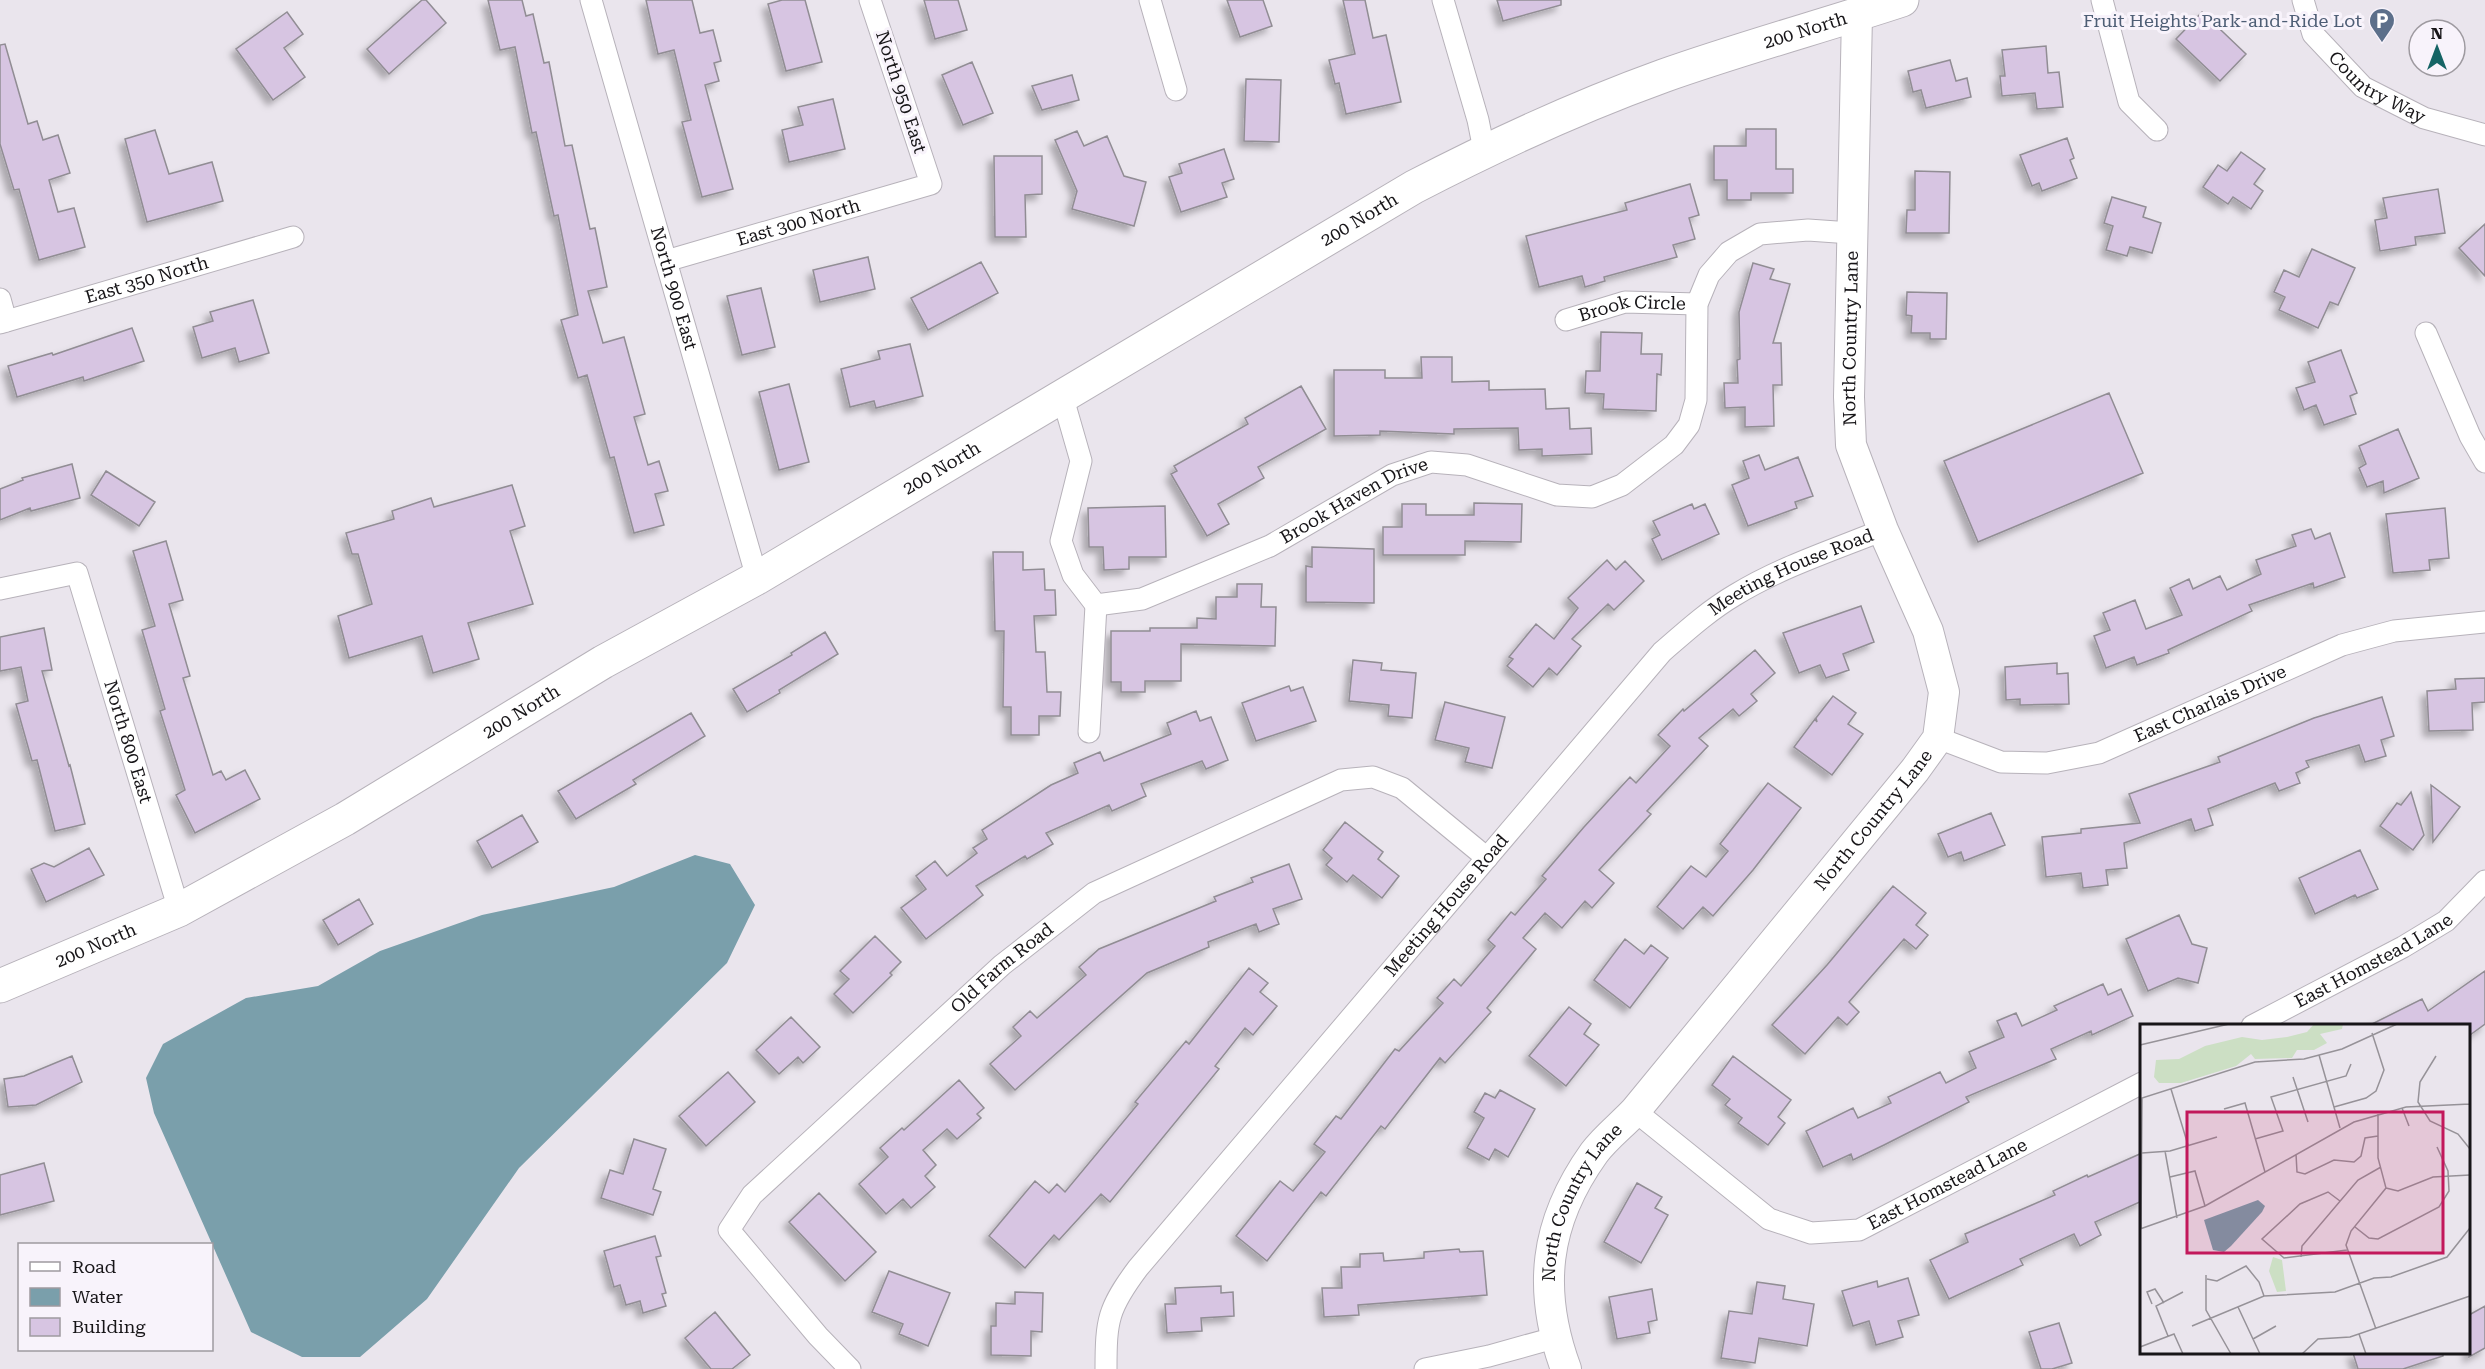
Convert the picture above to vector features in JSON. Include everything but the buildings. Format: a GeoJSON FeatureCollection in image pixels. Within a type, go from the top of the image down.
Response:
{"type":"FeatureCollection","features":[{"type":"Feature","properties":{"kind":"main road","name":"200 North"},"geometry":{"type":"LineString","coordinates":[[0,986],[178,910],[345,819],[603,662],[757,578],[1414,187],[1484,150],[1588,105],[1666,75],[1902,0]]}},
{"type":"Feature","properties":{"kind":"street","name":"North 900 East"},"geometry":{"type":"LineString","coordinates":[[591,0],[757,578]]}},
{"type":"Feature","properties":{"kind":"street","name":"North 950 East"},"geometry":{"type":"LineString","coordinates":[[870,0],[931,184]]}},
{"type":"Feature","properties":{"kind":"street"},"geometry":{"type":"LineString","coordinates":[[1150,0],[1176,90]]}},
{"type":"Feature","properties":{"kind":"street"},"geometry":{"type":"LineString","coordinates":[[1443,0],[1478,120],[1484,150]]}},
{"type":"Feature","properties":{"kind":"street"},"geometry":{"type":"LineString","coordinates":[[2102,0],[2129,102],[2157,130]]}},
{"type":"Feature","properties":{"kind":"street","name":"Country Way"},"geometry":{"type":"LineString","coordinates":[[2303,0],[2313,34],[2363,87],[2424,118],[2485,135]]}},
{"type":"Feature","properties":{"kind":"street","name":"North Country Lane"},"geometry":{"type":"LineString","coordinates":[[1566,1369],[1554,1338],[1547,1292],[1548,1262],[1565,1198],[1595,1152],[1635,1111],[1908,779],[1938,738],[1944,692],[1940,671],[1928,631],[1883,530],[1851,445],[1849,397],[1851,233],[1857,15]]}},
{"type":"Feature","properties":{"kind":"street","name":"East 300 North"},"geometry":{"type":"LineString","coordinates":[[666,261],[931,184]]}},
{"type":"Feature","properties":{"kind":"street","name":"Brook Haven Drive"},"geometry":{"type":"LineString","coordinates":[[1096,605],[1142,599],[1270,546],[1392,475],[1431,462],[1467,465],[1557,495],[1592,496],[1622,485],[1674,445],[1689,425],[1696,400],[1697,304],[1709,275],[1729,252],[1760,234],[1808,230],[1851,233]]}},
{"type":"Feature","properties":{"kind":"street","name":"East 350 North"},"geometry":{"type":"LineString","coordinates":[[3,322],[292,237]]}},
{"type":"Feature","properties":{"kind":"street"},"geometry":{"type":"LineString","coordinates":[[0,299],[3,322]]}},
{"type":"Feature","properties":{"kind":"street","name":"Brook Circle"},"geometry":{"type":"LineString","coordinates":[[1566,320],[1625,302],[1697,304]]}},
{"type":"Feature","properties":{"kind":"street"},"geometry":{"type":"LineString","coordinates":[[2426,333],[2470,436],[2485,462]]}},
{"type":"Feature","properties":{"kind":"street"},"geometry":{"type":"LineString","coordinates":[[1062,395],[1082,461],[1061,541],[1073,574],[1096,605],[1089,732]]}},
{"type":"Feature","properties":{"kind":"street","name":"Meeting House Road"},"geometry":{"type":"LineString","coordinates":[[1106,1369],[1106,1331],[1116,1297],[1662,652],[1700,619],[1734,595],[1773,574],[1883,530]]}},
{"type":"Feature","properties":{"kind":"street","name":"North 800 East"},"geometry":{"type":"LineString","coordinates":[[0,589],[77,573],[178,910]]}},
{"type":"Feature","properties":{"kind":"street","name":"East Charlais Drive"},"geometry":{"type":"LineString","coordinates":[[1938,738],[2001,762],[2047,763],[2099,753],[2342,645],[2394,631],[2485,622]]}},
{"type":"Feature","properties":{"kind":"street","name":"Old Farm Road"},"geometry":{"type":"LineString","coordinates":[[850,1369],[818,1336],[729,1230],[752,1195],[1002,964],[1045,929],[1094,893],[1341,780],[1373,777],[1402,788],[1487,858]]}},
{"type":"Feature","properties":{"kind":"street","name":"East Homstead Lane"},"geometry":{"type":"LineString","coordinates":[[2256,1024],[2403,947],[2446,921],[2485,881]]}},
{"type":"Feature","properties":{"kind":"street","name":"East Homstead Lane"},"geometry":{"type":"LineString","coordinates":[[1635,1111],[1769,1219],[1811,1233],[1859,1230],[2140,1084]]}},
{"type":"Feature","properties":{"kind":"street"},"geometry":{"type":"LineString","coordinates":[[1425,1369],[1489,1356],[1554,1338]]}},
{"type":"Feature","properties":{"kind":"water"},"geometry":{"type":"Polygon","coordinates":[[[695,855],[730,864],[755,905],[727,963],[519,1168],[427,1299],[360,1357],[302,1357],[251,1332],[154,1113],[146,1078],[163,1044],[246,998],[318,986],[380,951],[482,915],[614,887],[695,855]]]}},
{"type":"Feature","properties":{"kind":"place","name":"Fruit Heights Park-and-Ride Lot"},"geometry":{"type":"Point","coordinates":[2382,44]}}]}
